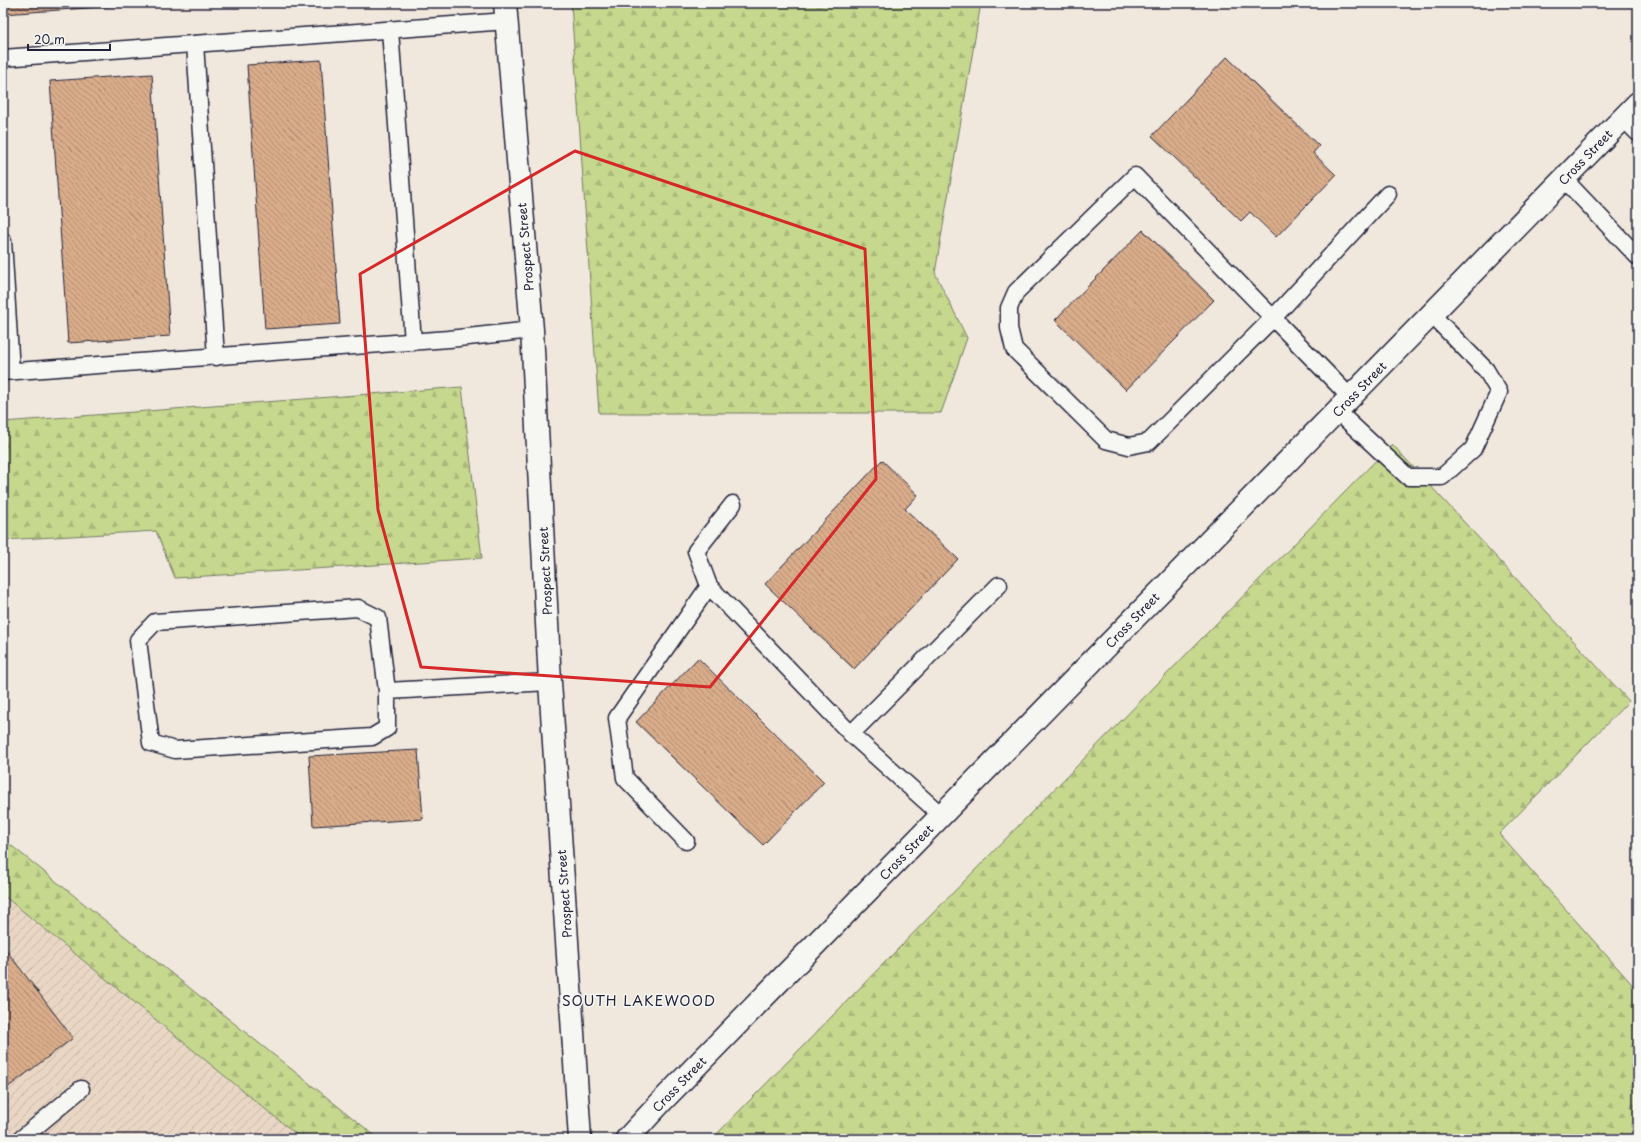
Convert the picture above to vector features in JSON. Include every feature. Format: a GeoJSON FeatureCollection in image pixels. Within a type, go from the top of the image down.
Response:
{"type":"FeatureCollection","features":[{"type":"Feature","properties":{"kind":"main road","name":"Prospect Street"},"geometry":{"type":"LineString","coordinates":[[506,12],[532,330],[550,682],[580,1139]]}},
{"type":"Feature","properties":{"kind":"main road","name":"Cross Street"},"geometry":{"type":"LineString","coordinates":[[627,1139],[663,1100],[1631,110]]}},
{"type":"Feature","properties":{"kind":"lane"},"geometry":{"type":"LineString","coordinates":[[3,58],[390,30],[506,12]]}},
{"type":"Feature","properties":{"kind":"lane"},"geometry":{"type":"LineString","coordinates":[[390,30],[413,342]]}},
{"type":"Feature","properties":{"kind":"lane"},"geometry":{"type":"LineString","coordinates":[[195,44],[216,357]]}},
{"type":"Feature","properties":{"kind":"lane"},"geometry":{"type":"LineString","coordinates":[[1631,110],[1638,133]]}},
{"type":"Feature","properties":{"kind":"lane"},"geometry":{"type":"LineString","coordinates":[[1388,194],[1273,318],[1149,442],[1129,446],[1106,440],[1014,349],[1009,328],[1009,308],[1016,292],[1135,176],[1273,318],[1343,404],[1408,477],[1442,477],[1473,449],[1499,392],[1486,370],[1431,314]]}},
{"type":"Feature","properties":{"kind":"lane"},"geometry":{"type":"LineString","coordinates":[[1564,179],[1638,258]]}},
{"type":"Feature","properties":{"kind":"lane"},"geometry":{"type":"LineString","coordinates":[[3,241],[7,372],[413,342],[532,330]]}},
{"type":"Feature","properties":{"kind":"lane"},"geometry":{"type":"LineString","coordinates":[[733,504],[696,551],[709,586],[851,734],[942,816]]}},
{"type":"Feature","properties":{"kind":"lane"},"geometry":{"type":"LineString","coordinates":[[851,734],[999,584]]}},
{"type":"Feature","properties":{"kind":"lane"},"geometry":{"type":"LineString","coordinates":[[686,841],[625,778],[617,718],[709,586]]}},
{"type":"Feature","properties":{"kind":"lane"},"geometry":{"type":"LineString","coordinates":[[358,608],[378,618],[387,691],[387,728],[372,737],[175,750],[151,743],[138,640],[154,622],[358,608]]}},
{"type":"Feature","properties":{"kind":"lane"},"geometry":{"type":"LineString","coordinates":[[387,691],[550,682]]}},
{"type":"Feature","properties":{"kind":"lane"},"geometry":{"type":"LineString","coordinates":[[21,1139],[81,1089]]}},
{"type":"Feature","properties":{"kind":"highlighted area"},"geometry":{"type":"Polygon","coordinates":[[[575,151],[865,249],[876,479],[710,687],[421,667],[378,510],[360,274],[575,151]]]}},
{"type":"Feature","properties":{"kind":"shaded area"},"geometry":{"type":"Polygon","coordinates":[[[3,895],[302,1139],[3,1139],[3,895]]]}},
{"type":"Feature","properties":{"kind":"green space"},"geometry":{"type":"Polygon","coordinates":[[[571,3],[981,3],[935,273],[967,338],[941,413],[599,413],[571,3]]]}},
{"type":"Feature","properties":{"kind":"green space"},"geometry":{"type":"Polygon","coordinates":[[[462,387],[482,558],[175,578],[156,531],[3,540],[3,422],[462,387]]]}},
{"type":"Feature","properties":{"kind":"green space"},"geometry":{"type":"Polygon","coordinates":[[[1392,444],[1629,701],[1499,834],[1638,991],[1638,1139],[712,1139],[1392,444]]]}},
{"type":"Feature","properties":{"kind":"green space"},"geometry":{"type":"Polygon","coordinates":[[[3,839],[379,1139],[302,1139],[3,895],[3,839]]]}},
{"type":"Feature","properties":{"kind":"building"},"geometry":{"type":"Polygon","coordinates":[[[3,3],[158,3],[3,14],[3,3]]]}},
{"type":"Feature","properties":{"kind":"building"},"geometry":{"type":"Polygon","coordinates":[[[1227,57],[1319,146],[1313,153],[1336,175],[1276,237],[1250,212],[1241,221],[1152,136],[1227,57]]]}},
{"type":"Feature","properties":{"kind":"building"},"geometry":{"type":"Polygon","coordinates":[[[321,60],[340,324],[265,329],[247,65],[321,60]]]}},
{"type":"Feature","properties":{"kind":"building"},"geometry":{"type":"Polygon","coordinates":[[[152,74],[170,336],[68,343],[50,81],[152,74]]]}},
{"type":"Feature","properties":{"kind":"building"},"geometry":{"type":"Polygon","coordinates":[[[1143,230],[1214,300],[1126,390],[1055,320],[1143,230]]]}},
{"type":"Feature","properties":{"kind":"building"},"geometry":{"type":"Polygon","coordinates":[[[882,460],[918,495],[905,509],[958,559],[854,669],[765,584],[882,460]]]}},
{"type":"Feature","properties":{"kind":"building"},"geometry":{"type":"Polygon","coordinates":[[[698,658],[824,782],[763,845],[636,722],[698,658]]]}},
{"type":"Feature","properties":{"kind":"building"},"geometry":{"type":"Polygon","coordinates":[[[418,750],[423,819],[313,826],[309,756],[418,750]]]}},
{"type":"Feature","properties":{"kind":"building"},"geometry":{"type":"Polygon","coordinates":[[[3,946],[73,1038],[3,1091],[3,946]]]}},
{"type":"Feature","properties":{"kind":"district","name":"SOUTH LAKEWOOD"},"geometry":{"type":"Point","coordinates":[639,1000]}}]}
